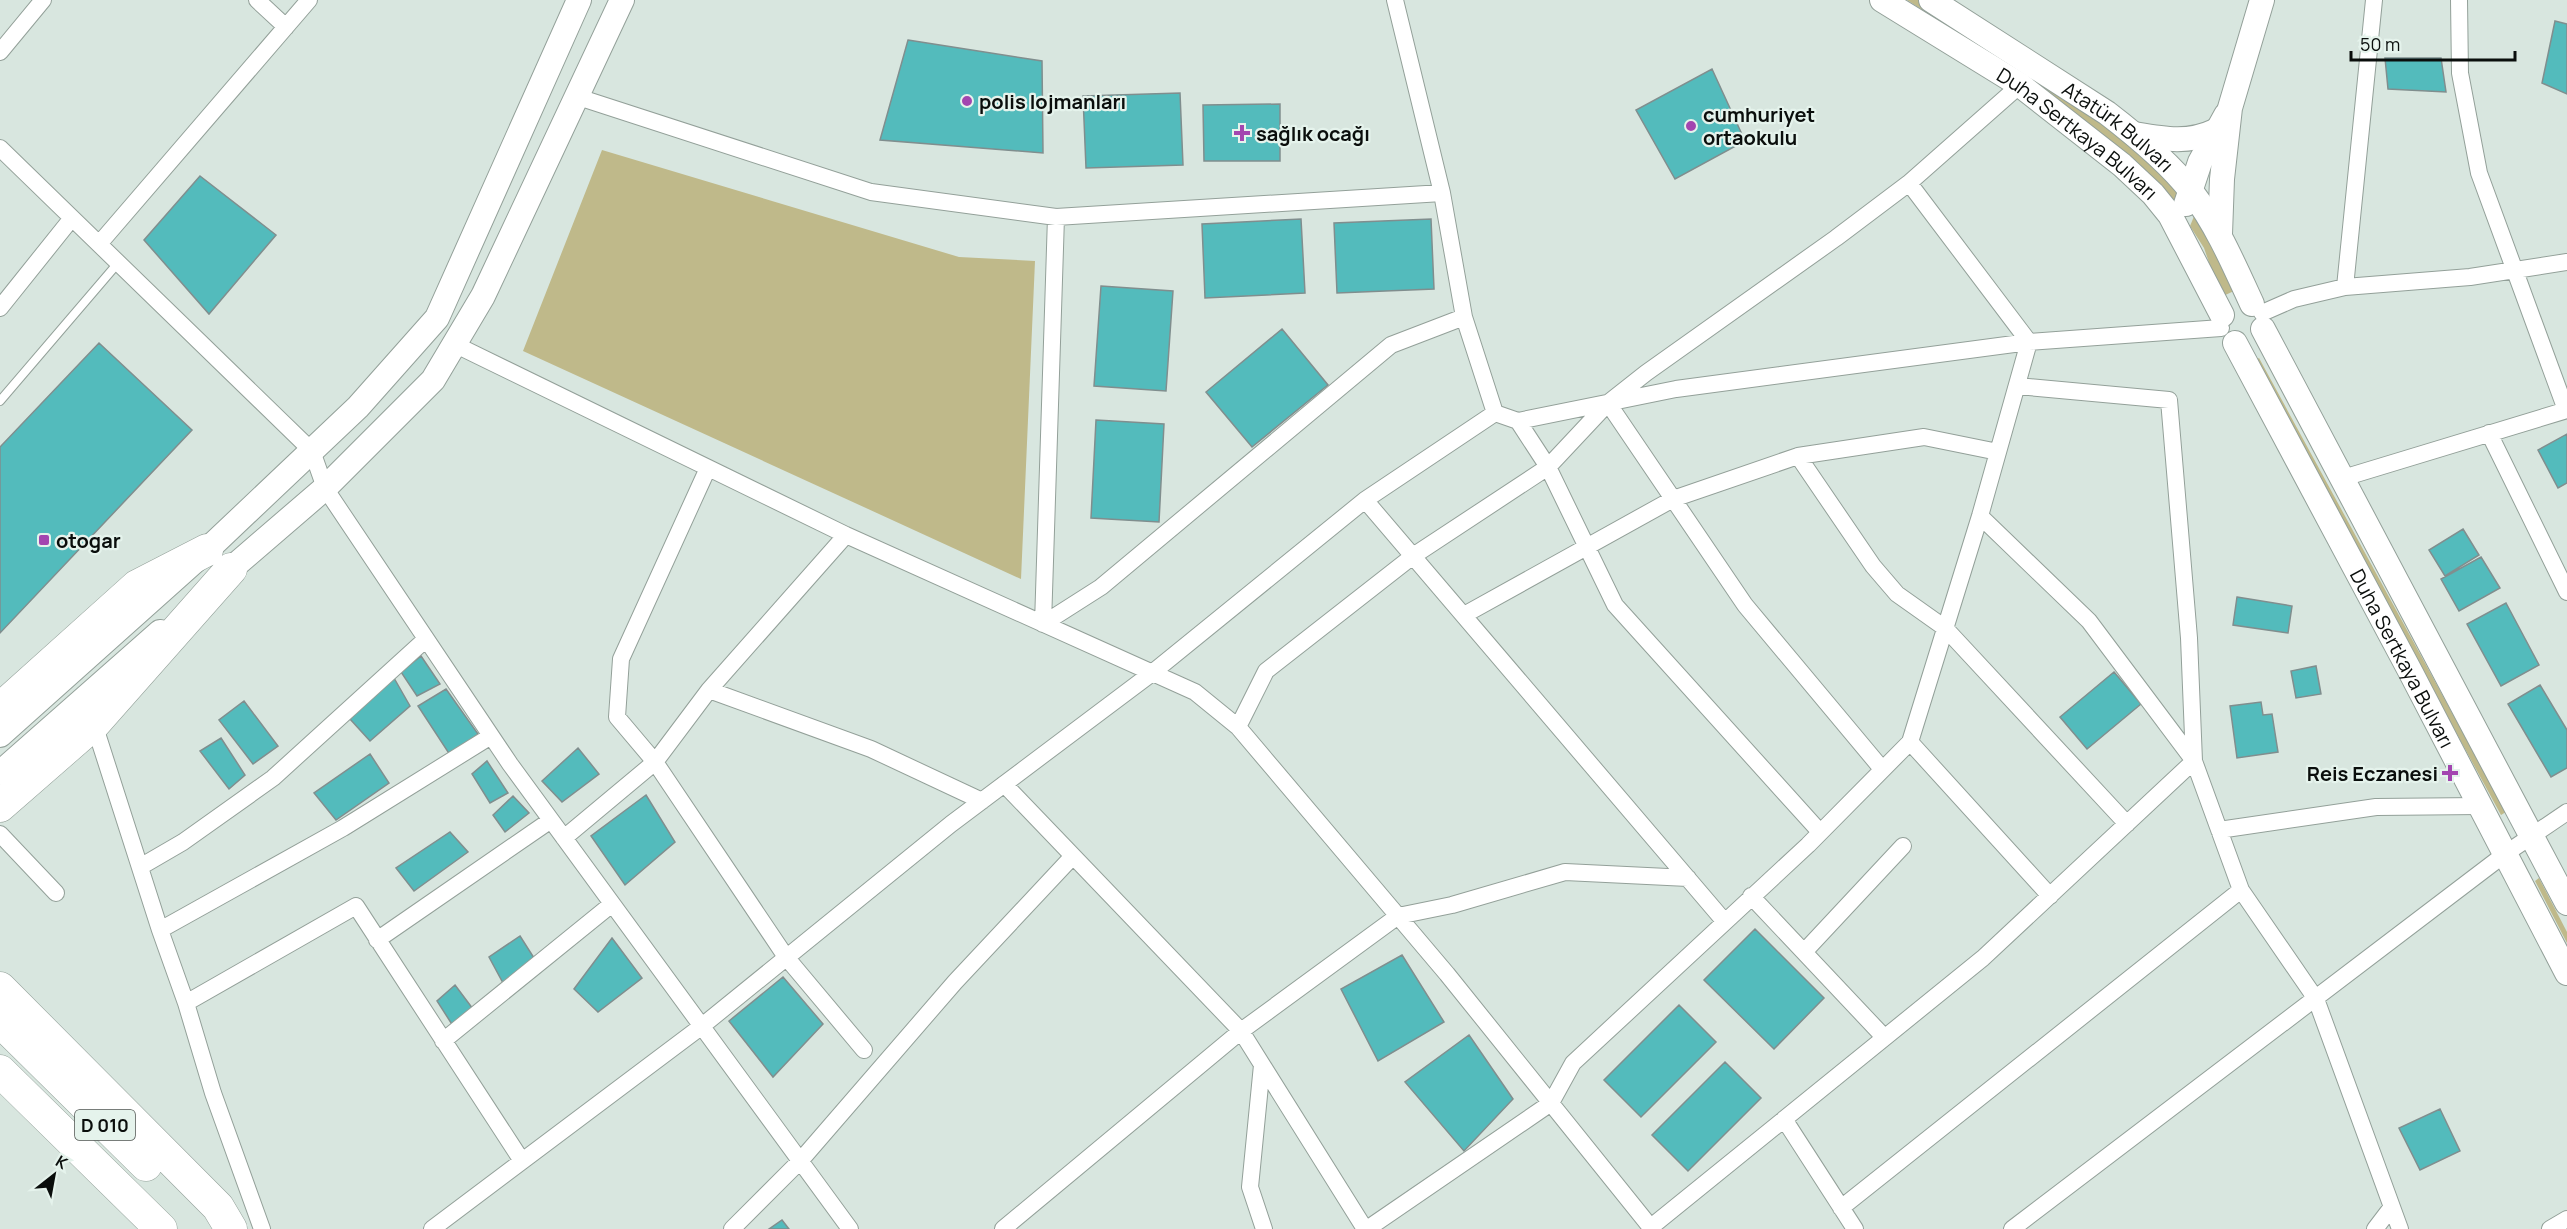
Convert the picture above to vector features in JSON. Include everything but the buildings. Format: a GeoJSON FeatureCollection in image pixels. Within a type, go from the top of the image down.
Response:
{"type":"FeatureCollection","features":[{"type":"Feature","properties":{"kind":"highway"},"geometry":{"type":"LineString","coordinates":[[0,709],[137,586],[219,559]]}},
{"type":"Feature","properties":{"kind":"highway"},"geometry":{"type":"LineString","coordinates":[[0,806],[94,724],[219,559]]}},
{"type":"Feature","properties":{"kind":"highway"},"geometry":{"type":"LineString","coordinates":[[0,988],[218,1207],[231,1229]]}},
{"type":"Feature","properties":{"kind":"highway","name":"D 010"},"geometry":{"type":"LineString","coordinates":[[0,1021],[211,1229]]}},
{"type":"Feature","properties":{"kind":"highway","name":"D 010"},"geometry":{"type":"LineString","coordinates":[[0,1071],[161,1229]]}},
{"type":"Feature","properties":{"kind":"highway"},"geometry":{"type":"LineString","coordinates":[[0,1100],[130,1229]]}},
{"type":"Feature","properties":{"kind":"main road"},"geometry":{"type":"LineString","coordinates":[[0,773],[219,559],[312,451],[358,407],[436,318],[579,0]]}},
{"type":"Feature","properties":{"kind":"main road"},"geometry":{"type":"LineString","coordinates":[[0,735],[219,559],[325,488],[433,380],[483,296],[622,0]]}},
{"type":"Feature","properties":{"kind":"main road","name":"Duha Sertkaya Bulvarı"},"geometry":{"type":"LineString","coordinates":[[1882,0],[2020,85],[2122,165],[2153,194],[2179,229],[2226,329],[2410,671],[2567,973]]}},
{"type":"Feature","properties":{"kind":"main road","name":"Atatürk Bulvarı"},"geometry":{"type":"LineString","coordinates":[[1931,0],[2107,113],[2134,134],[2190,189],[2220,234],[2259,315]]}},
{"type":"Feature","properties":{"kind":"main road"},"geometry":{"type":"LineString","coordinates":[[2220,234],[2222,179],[2230,108],[2262,0]]}},
{"type":"Feature","properties":{"kind":"main road"},"geometry":{"type":"LineString","coordinates":[[2179,229],[2200,162],[2215,131],[2230,108]]}},
{"type":"Feature","properties":{"kind":"main road"},"geometry":{"type":"LineString","coordinates":[[2134,134],[2178,140],[2200,138],[2215,131]]}},
{"type":"Feature","properties":{"kind":"main road"},"geometry":{"type":"LineString","coordinates":[[2238,302],[2259,315],[2256,340],[2249,344],[2226,329],[2232,304],[2238,302]]}},
{"type":"Feature","properties":{"kind":"main road","name":"Duha Sertkaya Bulvarı"},"geometry":{"type":"LineString","coordinates":[[2259,315],[2567,903]]}},
{"type":"Feature","properties":{"kind":"street"},"geometry":{"type":"LineString","coordinates":[[0,52],[43,0]]}},
{"type":"Feature","properties":{"kind":"street"},"geometry":{"type":"LineString","coordinates":[[257,0],[286,27]]}},
{"type":"Feature","properties":{"kind":"street"},"geometry":{"type":"LineString","coordinates":[[99,244],[309,0]]}},
{"type":"Feature","properties":{"kind":"street"},"geometry":{"type":"LineString","coordinates":[[1395,0],[1442,193],[1464,317],[1495,413]]}},
{"type":"Feature","properties":{"kind":"street"},"geometry":{"type":"LineString","coordinates":[[2345,287],[2374,0]]}},
{"type":"Feature","properties":{"kind":"street"},"geometry":{"type":"LineString","coordinates":[[2343,478],[2566,410],[2479,172],[2460,73],[2458,0]]}},
{"type":"Feature","properties":{"kind":"street"},"geometry":{"type":"LineString","coordinates":[[1238,728],[1266,671],[1413,556],[1548,467],[1608,403],[1909,183],[2020,85]]}},
{"type":"Feature","properties":{"kind":"street"},"geometry":{"type":"LineString","coordinates":[[575,96],[871,192],[1056,218],[1442,193]]}},
{"type":"Feature","properties":{"kind":"street"},"geometry":{"type":"LineString","coordinates":[[0,148],[312,451],[325,488],[491,736],[850,1229]]}},
{"type":"Feature","properties":{"kind":"street"},"geometry":{"type":"LineString","coordinates":[[1909,183],[2029,342]]}},
{"type":"Feature","properties":{"kind":"street"},"geometry":{"type":"LineString","coordinates":[[0,308],[72,218]]}},
{"type":"Feature","properties":{"kind":"street"},"geometry":{"type":"LineString","coordinates":[[1043,624],[1056,218]]}},
{"type":"Feature","properties":{"kind":"street"},"geometry":{"type":"LineString","coordinates":[[2259,315],[2294,299],[2345,287],[2470,277],[2567,262]]}},
{"type":"Feature","properties":{"kind":"street"},"geometry":{"type":"LineString","coordinates":[[1043,624],[1101,587],[1391,345],[1464,317]]}},
{"type":"Feature","properties":{"kind":"street"},"geometry":{"type":"LineString","coordinates":[[1495,413],[1518,421],[1676,390],[2029,342],[2226,329]]}},
{"type":"Feature","properties":{"kind":"street"},"geometry":{"type":"LineString","coordinates":[[1004,784],[1240,1031],[1366,1229],[1551,1103],[1573,1063],[1820,832],[1910,742],[1980,516],[2029,342]]}},
{"type":"Feature","properties":{"kind":"street"},"geometry":{"type":"LineString","coordinates":[[454,344],[846,535],[1195,692],[1238,728],[1398,916],[1651,1228],[1983,958],[2194,760]]}},
{"type":"Feature","properties":{"kind":"street"},"geometry":{"type":"LineString","coordinates":[[2017,386],[2169,400],[2189,638],[2194,760],[2241,890],[2316,999],[2400,1229]]}},
{"type":"Feature","properties":{"kind":"street"},"geometry":{"type":"LineString","coordinates":[[1608,403],[1745,605],[1882,769]]}},
{"type":"Feature","properties":{"kind":"street"},"geometry":{"type":"LineString","coordinates":[[432,1229],[702,1026],[982,801],[1152,673],[1365,500],[1495,413]]}},
{"type":"Feature","properties":{"kind":"street"},"geometry":{"type":"LineString","coordinates":[[1518,421],[1548,467],[1615,604],[1820,832]]}},
{"type":"Feature","properties":{"kind":"street"},"geometry":{"type":"LineString","coordinates":[[2489,433],[2567,592]]}},
{"type":"Feature","properties":{"kind":"street"},"geometry":{"type":"LineString","coordinates":[[1464,615],[1586,545],[1673,499],[1798,456],[1924,437],[1998,452]]}},
{"type":"Feature","properties":{"kind":"street"},"geometry":{"type":"LineString","coordinates":[[1798,456],[1873,566],[1897,594],[1945,628],[2127,824]]}},
{"type":"Feature","properties":{"kind":"street"},"geometry":{"type":"LineString","coordinates":[[708,468],[621,659],[617,717],[655,762],[786,957],[864,1050]]}},
{"type":"Feature","properties":{"kind":"street"},"geometry":{"type":"LineString","coordinates":[[1365,500],[1725,922]]}},
{"type":"Feature","properties":{"kind":"street"},"geometry":{"type":"LineString","coordinates":[[1980,516],[2089,621],[2194,760]]}},
{"type":"Feature","properties":{"kind":"street"},"geometry":{"type":"LineString","coordinates":[[564,838],[655,762],[710,690],[846,535]]}},
{"type":"Feature","properties":{"kind":"street"},"geometry":{"type":"LineString","coordinates":[[140,867],[183,842],[273,778],[426,639]]}},
{"type":"Feature","properties":{"kind":"street"},"geometry":{"type":"LineString","coordinates":[[710,690],[871,749],[982,801]]}},
{"type":"Feature","properties":{"kind":"street"},"geometry":{"type":"LineString","coordinates":[[94,724],[160,930],[186,1003],[213,1093],[262,1229]]}},
{"type":"Feature","properties":{"kind":"street"},"geometry":{"type":"LineString","coordinates":[[160,930],[343,828],[491,736]]}},
{"type":"Feature","properties":{"kind":"street"},"geometry":{"type":"LineString","coordinates":[[1910,742],[2050,896]]}},
{"type":"Feature","properties":{"kind":"street"},"geometry":{"type":"LineString","coordinates":[[2219,830],[2376,807],[2480,806]]}},
{"type":"Feature","properties":{"kind":"street"},"geometry":{"type":"LineString","coordinates":[[2012,1229],[2034,1222],[2316,999],[2505,854],[2567,812]]}},
{"type":"Feature","properties":{"kind":"street"},"geometry":{"type":"LineString","coordinates":[[377,940],[550,820]]}},
{"type":"Feature","properties":{"kind":"street"},"geometry":{"type":"LineString","coordinates":[[0,834],[56,893]]}},
{"type":"Feature","properties":{"kind":"street"},"geometry":{"type":"LineString","coordinates":[[1804,952],[1903,846]]}},
{"type":"Feature","properties":{"kind":"street"},"geometry":{"type":"LineString","coordinates":[[732,1229],[801,1160],[955,982],[1073,856]]}},
{"type":"Feature","properties":{"kind":"street"},"geometry":{"type":"LineString","coordinates":[[1004,1229],[1240,1031],[1398,916],[1452,905],[1565,872],[1688,878]]}},
{"type":"Feature","properties":{"kind":"street"},"geometry":{"type":"LineString","coordinates":[[1841,1208],[2241,890]]}},
{"type":"Feature","properties":{"kind":"street"},"geometry":{"type":"LineString","coordinates":[[1751,896],[1884,1037]]}},
{"type":"Feature","properties":{"kind":"street"},"geometry":{"type":"LineString","coordinates":[[443,1041],[612,904]]}},
{"type":"Feature","properties":{"kind":"street"},"geometry":{"type":"LineString","coordinates":[[186,1003],[356,906],[522,1161]]}},
{"type":"Feature","properties":{"kind":"street"},"geometry":{"type":"LineString","coordinates":[[1262,1065],[1250,1187],[1264,1229]]}},
{"type":"Feature","properties":{"kind":"street"},"geometry":{"type":"LineString","coordinates":[[1784,1119],[1855,1229]]}},
{"type":"Feature","properties":{"kind":"street"},"geometry":{"type":"LineString","coordinates":[[2375,1229],[2391,1208]]}},
{"type":"Feature","properties":{"kind":"street"},"geometry":{"type":"LineString","coordinates":[[2550,1229],[2567,1219]]}},
{"type":"Feature","properties":{"kind":"lane"},"geometry":{"type":"LineString","coordinates":[[0,401],[118,263]]}},
{"type":"Feature","properties":{"kind":"shaded area"},"geometry":{"type":"Polygon","coordinates":[[[1907,0],[1920,0],[2052,86],[2127,143],[2179,189],[2174,202],[2092,127],[2049,92],[1907,0]]]}},
{"type":"Feature","properties":{"kind":"shaded area"},"geometry":{"type":"Polygon","coordinates":[[[602,150],[959,257],[1035,261],[1021,579],[523,351],[602,150]]]}},
{"type":"Feature","properties":{"kind":"shaded area"},"geometry":{"type":"Polygon","coordinates":[[[2195,214],[2234,291],[2221,297],[2204,248],[2190,226],[2195,214]]]}},
{"type":"Feature","properties":{"kind":"shaded area"},"geometry":{"type":"Polygon","coordinates":[[[2259,358],[2506,812],[2501,815],[2254,361],[2259,358]]]}},
{"type":"Feature","properties":{"kind":"shaded area"},"geometry":{"type":"Polygon","coordinates":[[[2539,878],[2567,932],[2567,943],[2535,881],[2539,878]]]}},
{"type":"Feature","properties":{"kind":"place","name":"polis lojmanları"},"geometry":{"type":"Point","coordinates":[967,101]}},
{"type":"Feature","properties":{"kind":"place","name":"cumhuriyet ortaokulu"},"geometry":{"type":"Point","coordinates":[1691,126]}},
{"type":"Feature","properties":{"kind":"place","name":"sağlık ocağı"},"geometry":{"type":"Point","coordinates":[1242,133]}},
{"type":"Feature","properties":{"kind":"place","name":"otogar"},"geometry":{"type":"Point","coordinates":[44,540]}},
{"type":"Feature","properties":{"kind":"place","name":"Reis Eczanesi"},"geometry":{"type":"Point","coordinates":[2450,773]}}]}
